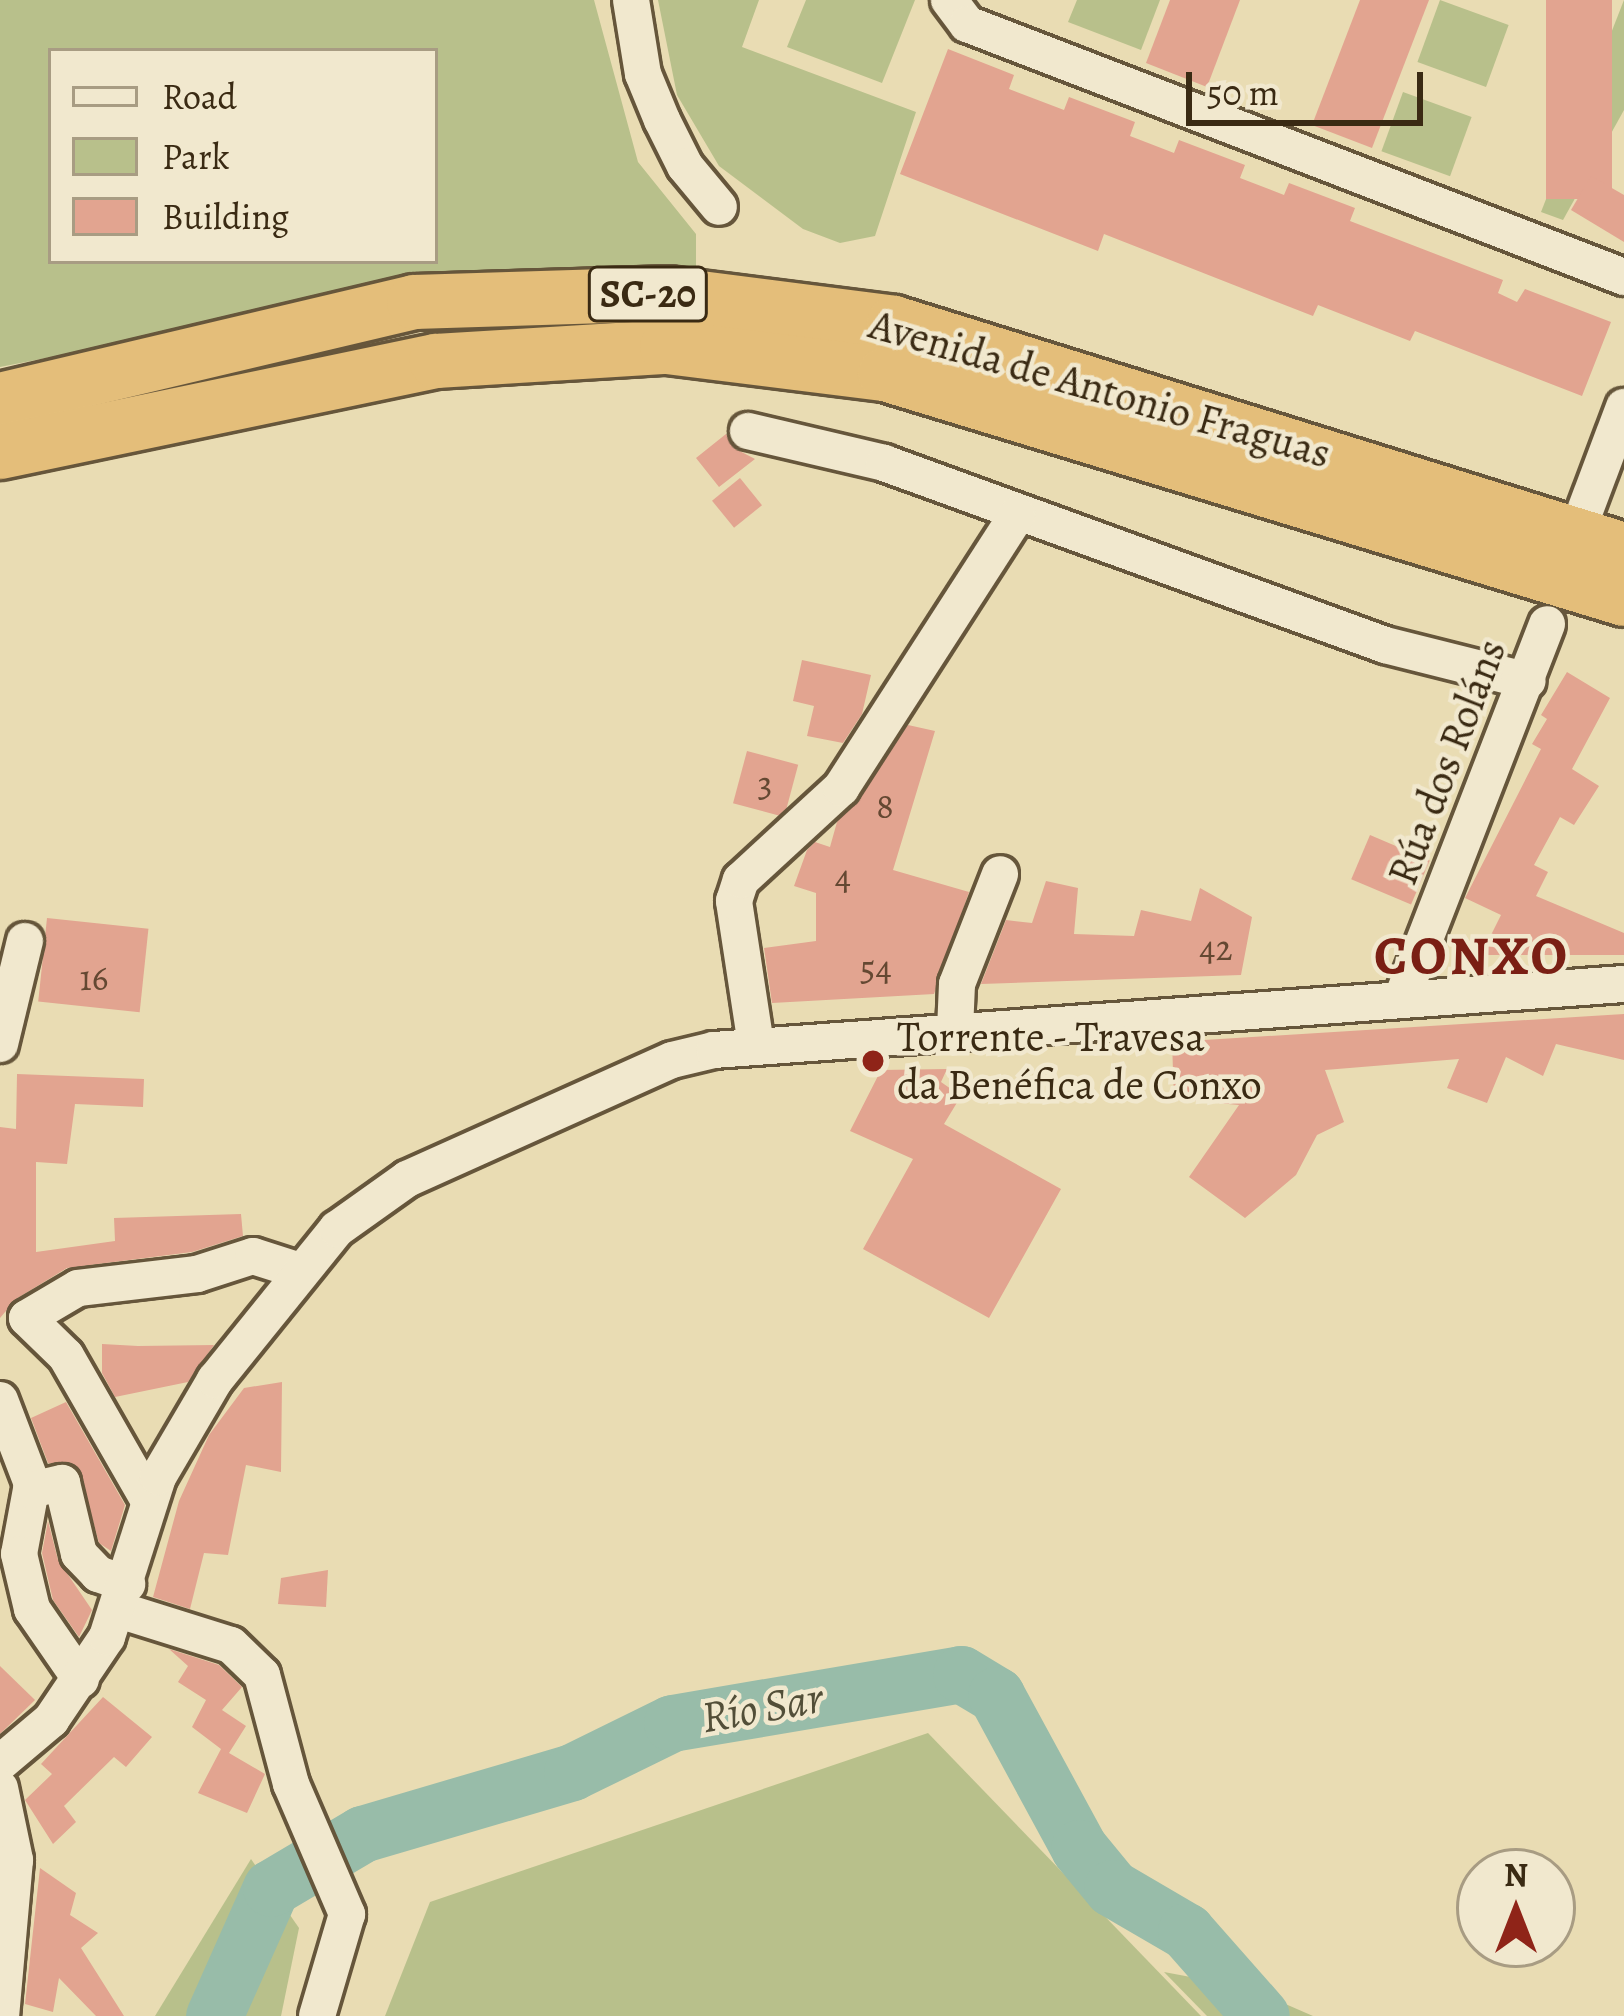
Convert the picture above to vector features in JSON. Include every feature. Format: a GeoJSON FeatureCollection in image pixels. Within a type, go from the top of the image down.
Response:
{"type":"FeatureCollection","features":[{"type":"Feature","properties":{"kind":"highway","name":"Avenida de Antonio Fraguas"},"geometry":{"type":"LineString","coordinates":[[0,400],[414,302],[669,294],[893,322],[1623,587]]}},
{"type":"Feature","properties":{"kind":"highway","name":"Avenida de Antonio Fraguas"},"geometry":{"type":"LineString","coordinates":[[0,452],[436,361],[667,347],[908,380],[1623,587]]}},
{"type":"Feature","properties":{"kind":"street"},"geometry":{"type":"LineString","coordinates":[[632,0],[639,55],[662,120],[719,207]]}},
{"type":"Feature","properties":{"kind":"street"},"geometry":{"type":"LineString","coordinates":[[958,12],[1624,278]]}},
{"type":"Feature","properties":{"kind":"street"},"geometry":{"type":"LineString","coordinates":[[1586,508],[1624,407]]}},
{"type":"Feature","properties":{"kind":"street"},"geometry":{"type":"LineString","coordinates":[[748,431],[884,463],[1385,645],[1528,682]]}},
{"type":"Feature","properties":{"kind":"street"},"geometry":{"type":"LineString","coordinates":[[756,1045],[734,901],[741,880],[841,788],[1017,515]]}},
{"type":"Feature","properties":{"kind":"street","name":"Rúa dos Roláns"},"geometry":{"type":"LineString","coordinates":[[1402,998],[1547,624]]}},
{"type":"Feature","properties":{"kind":"street"},"geometry":{"type":"LineString","coordinates":[[955,1030],[957,984],[1000,874]]}},
{"type":"Feature","properties":{"kind":"street"},"geometry":{"type":"LineString","coordinates":[[0,1044],[25,941]]}},
{"type":"Feature","properties":{"kind":"street"},"geometry":{"type":"LineString","coordinates":[[0,1763],[82,1680],[123,1597],[149,1501],[214,1380],[299,1271],[363,1205],[407,1179],[672,1060],[756,1045],[1624,983]]}},
{"type":"Feature","properties":{"kind":"street"},"geometry":{"type":"LineString","coordinates":[[149,1501],[66,1356],[13,1320],[78,1288],[197,1274],[253,1256],[299,1271]]}},
{"type":"Feature","properties":{"kind":"street"},"geometry":{"type":"LineString","coordinates":[[0,1400],[31,1490],[10,1553],[32,1609],[82,1680]]}},
{"type":"Feature","properties":{"kind":"street"},"geometry":{"type":"LineString","coordinates":[[31,1490],[62,1483],[79,1554],[123,1597],[250,1658],[310,1829],[334,1876],[347,1934],[316,2016]]}},
{"type":"Feature","properties":{"kind":"street"},"geometry":{"type":"LineString","coordinates":[[0,1788],[16,1860],[1,2016]]}},
{"type":"Feature","properties":{"kind":"green space"},"geometry":{"type":"Polygon","coordinates":[[[0,0],[594,0],[638,162],[696,234],[696,269],[460,277],[0,367],[0,0]]]}},
{"type":"Feature","properties":{"kind":"green space"},"geometry":{"type":"Polygon","coordinates":[[[658,0],[759,0],[742,47],[916,112],[875,236],[840,243],[803,229],[719,166],[677,95],[658,0]]]}},
{"type":"Feature","properties":{"kind":"green space"},"geometry":{"type":"Polygon","coordinates":[[[806,0],[915,0],[882,83],[787,47],[806,0]]]}},
{"type":"Feature","properties":{"kind":"green space"},"geometry":{"type":"Polygon","coordinates":[[[1077,0],[1160,0],[1141,50],[1068,22],[1077,0]]]}},
{"type":"Feature","properties":{"kind":"green space"},"geometry":{"type":"Polygon","coordinates":[[[1440,0],[1509,25],[1486,87],[1417,62],[1440,0]]]}},
{"type":"Feature","properties":{"kind":"green space"},"geometry":{"type":"Polygon","coordinates":[[[1624,0],[1624,110],[1563,220],[1541,212],[1624,0]]]}},
{"type":"Feature","properties":{"kind":"green space"},"geometry":{"type":"Polygon","coordinates":[[[1403,92],[1472,117],[1450,176],[1381,151],[1403,92]]]}},
{"type":"Feature","properties":{"kind":"green space"},"geometry":{"type":"Polygon","coordinates":[[[928,1733],[1201,2016],[385,2016],[430,1902],[928,1733]]]}},
{"type":"Feature","properties":{"kind":"green space"},"geometry":{"type":"Polygon","coordinates":[[[251,1859],[299,1928],[281,2016],[155,2016],[251,1859]]]}},
{"type":"Feature","properties":{"kind":"green space"},"geometry":{"type":"Polygon","coordinates":[[[1164,1972],[1249,1988],[1313,2016],[1207,2016],[1164,1972]]]}},
{"type":"Feature","properties":{"kind":"building"},"geometry":{"type":"Polygon","coordinates":[[[1170,0],[1240,0],[1207,87],[1146,63],[1170,0]]]}},
{"type":"Feature","properties":{"kind":"building"},"geometry":{"type":"Polygon","coordinates":[[[1360,0],[1429,0],[1372,148],[1312,125],[1360,0]]]}},
{"type":"Feature","properties":{"kind":"building"},"geometry":{"type":"Polygon","coordinates":[[[1546,0],[1612,0],[1612,199],[1546,199],[1546,0]]]}},
{"type":"Feature","properties":{"kind":"building"},"geometry":{"type":"Polygon","coordinates":[[[948,49],[1014,75],[1009,89],[1064,110],[1069,97],[1135,122],[1130,136],[1174,153],[1179,140],[1245,165],[1240,178],[1284,195],[1289,183],[1355,208],[1350,221],[1503,280],[1498,293],[1517,302],[1525,289],[1611,322],[1582,396],[1415,331],[1410,341],[1318,305],[1313,316],[1104,234],[1098,251],[900,174],[948,49]]]}},
{"type":"Feature","properties":{"kind":"building"},"geometry":{"type":"Polygon","coordinates":[[[1591,176],[1624,195],[1624,242],[1571,210],[1591,176]]]}},
{"type":"Feature","properties":{"kind":"building"},"geometry":{"type":"Polygon","coordinates":[[[726,434],[734,448],[755,459],[719,487],[696,458],[726,434]]]}},
{"type":"Feature","properties":{"kind":"building"},"geometry":{"type":"Polygon","coordinates":[[[740,478],[762,505],[734,528],[712,501],[740,478]]]}},
{"type":"Feature","properties":{"kind":"building"},"geometry":{"type":"Polygon","coordinates":[[[802,660],[871,675],[862,714],[843,743],[807,736],[814,706],[793,701],[802,660]]]}},
{"type":"Feature","properties":{"kind":"building"},"geometry":{"type":"Polygon","coordinates":[[[1567,672],[1610,698],[1572,769],[1599,786],[1574,825],[1560,817],[1534,865],[1548,872],[1536,896],[1624,933],[1624,955],[1481,955],[1501,915],[1465,898],[1541,749],[1532,744],[1547,719],[1541,715],[1567,672]]]}},
{"type":"Feature","properties":{"kind":"building"},"geometry":{"type":"Polygon","coordinates":[[[908,725],[935,731],[893,870],[969,892],[934,994],[772,1003],[764,948],[816,941],[816,893],[794,886],[807,850],[815,842],[830,847],[837,822],[908,725]]]}},
{"type":"Feature","properties":{"kind":"building"},"geometry":{"type":"Polygon","coordinates":[[[747,751],[798,765],[784,817],[733,803],[747,751]]]}},
{"type":"Feature","properties":{"kind":"building"},"geometry":{"type":"Polygon","coordinates":[[[1370,835],[1430,860],[1411,905],[1351,879],[1370,835]]]}},
{"type":"Feature","properties":{"kind":"building"},"geometry":{"type":"Polygon","coordinates":[[[1046,881],[1078,888],[1074,934],[1134,936],[1141,910],[1191,921],[1200,888],[1252,917],[1241,975],[981,984],[1006,920],[1032,923],[1046,881]]]}},
{"type":"Feature","properties":{"kind":"building"},"geometry":{"type":"Polygon","coordinates":[[[47,918],[148,929],[140,1012],[38,1002],[47,918]]]}},
{"type":"Feature","properties":{"kind":"building"},"geometry":{"type":"Polygon","coordinates":[[[1624,1014],[1624,1060],[1556,1044],[1543,1076],[1506,1057],[1487,1103],[1447,1088],[1459,1059],[1325,1070],[1344,1122],[1317,1135],[1296,1175],[1245,1218],[1189,1177],[1239,1105],[1174,1099],[1172,1042],[1624,1014]]]}},
{"type":"Feature","properties":{"kind":"building"},"geometry":{"type":"Polygon","coordinates":[[[947,1069],[941,1082],[961,1096],[944,1124],[1061,1189],[989,1318],[863,1249],[913,1159],[850,1131],[881,1070],[947,1069]]]}},
{"type":"Feature","properties":{"kind":"building"},"geometry":{"type":"Polygon","coordinates":[[[17,1074],[144,1079],[143,1107],[75,1104],[67,1164],[36,1162],[36,1252],[115,1241],[114,1218],[241,1214],[243,1236],[192,1252],[67,1268],[16,1299],[0,1318],[0,1127],[16,1129],[17,1074]]]}},
{"type":"Feature","properties":{"kind":"building"},"geometry":{"type":"Polygon","coordinates":[[[102,1344],[214,1345],[188,1382],[115,1397],[102,1373],[102,1344]]]}},
{"type":"Feature","properties":{"kind":"building"},"geometry":{"type":"Polygon","coordinates":[[[282,1382],[281,1472],[246,1465],[228,1555],[204,1553],[190,1609],[153,1597],[179,1501],[209,1435],[244,1388],[282,1382]]]}},
{"type":"Feature","properties":{"kind":"building"},"geometry":{"type":"Polygon","coordinates":[[[66,1402],[125,1505],[111,1551],[99,1543],[79,1469],[48,1463],[31,1418],[66,1402]]]}},
{"type":"Feature","properties":{"kind":"building"},"geometry":{"type":"Polygon","coordinates":[[[48,1521],[58,1560],[92,1610],[79,1637],[53,1600],[42,1553],[48,1521]]]}},
{"type":"Feature","properties":{"kind":"building"},"geometry":{"type":"Polygon","coordinates":[[[328,1570],[326,1607],[278,1604],[281,1578],[328,1570]]]}},
{"type":"Feature","properties":{"kind":"building"},"geometry":{"type":"Polygon","coordinates":[[[169,1649],[219,1665],[242,1687],[222,1710],[246,1726],[229,1753],[265,1774],[247,1813],[198,1793],[221,1749],[192,1727],[206,1700],[178,1682],[188,1666],[169,1649]]]}},
{"type":"Feature","properties":{"kind":"building"},"geometry":{"type":"Polygon","coordinates":[[[0,1666],[35,1700],[0,1734],[0,1666]]]}},
{"type":"Feature","properties":{"kind":"building"},"geometry":{"type":"Polygon","coordinates":[[[103,1697],[152,1737],[126,1767],[114,1757],[64,1806],[76,1822],[53,1844],[25,1800],[52,1774],[41,1764],[103,1697]]]}},
{"type":"Feature","properties":{"kind":"building"},"geometry":{"type":"Polygon","coordinates":[[[40,1868],[76,1893],[70,1915],[98,1933],[81,1948],[124,2016],[96,2016],[59,1978],[53,2012],[25,2004],[40,1868]]]}},
{"type":"Feature","properties":{"kind":"waterway","name":"Río Sar"},"geometry":{"type":"LineString","coordinates":[[214,2016],[271,1888],[362,1834],[572,1772],[672,1723],[961,1674],[996,1695],[1079,1848],[1112,1888],[1186,1931],[1261,2016]]}},
{"type":"Feature","properties":{"kind":"place","name":"Torrente - Travesa da Benéfica de Conxo"},"geometry":{"type":"Point","coordinates":[873,1061]}},
{"type":"Feature","properties":{"kind":"district","name":"CONXO"},"geometry":{"type":"Point","coordinates":[1472,956]}}]}
